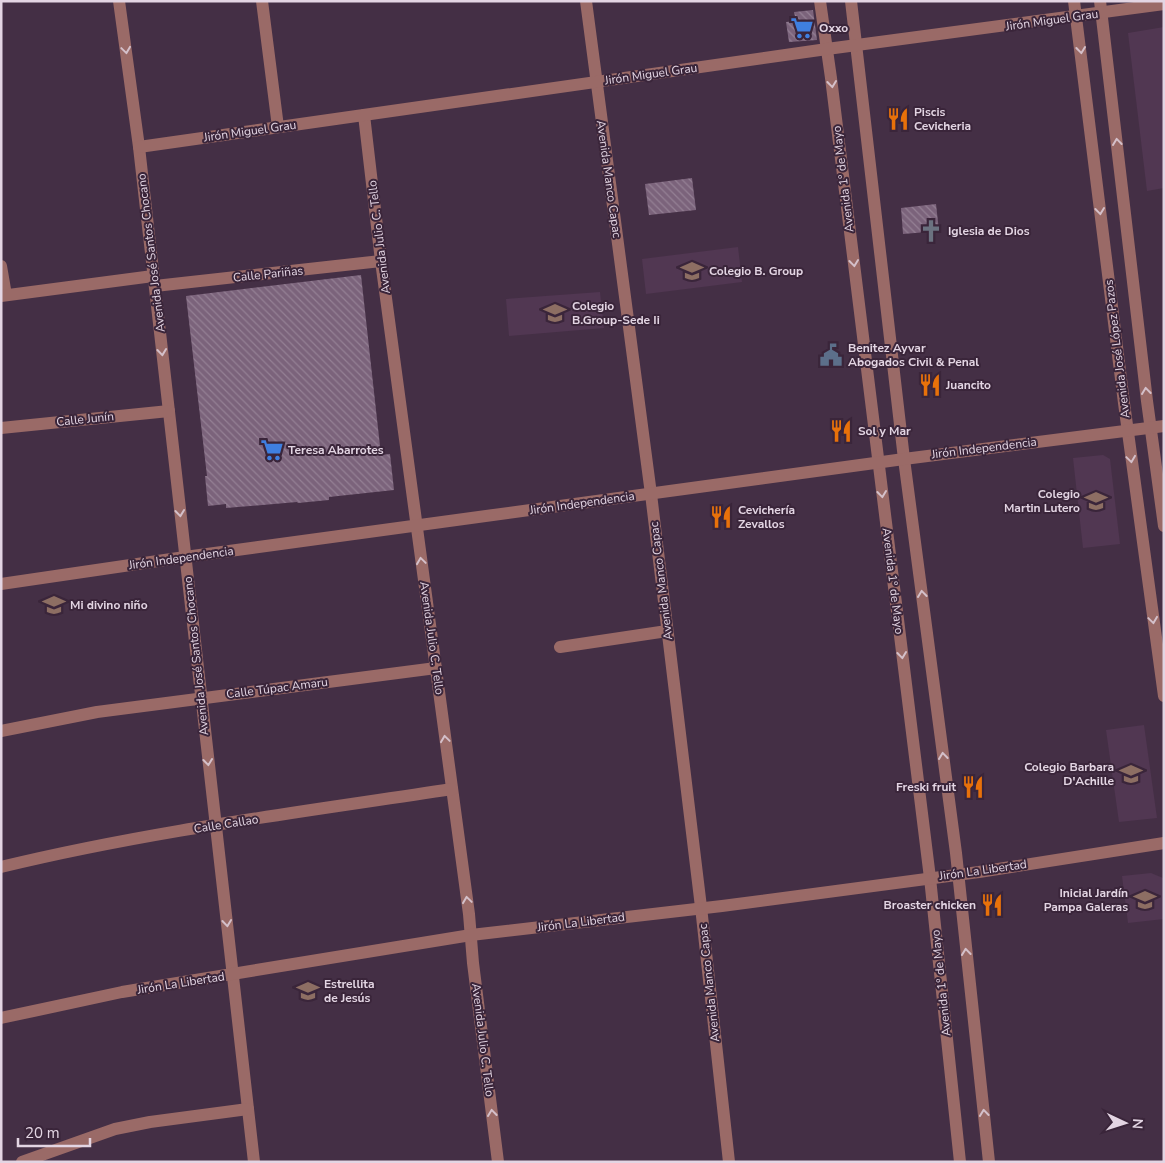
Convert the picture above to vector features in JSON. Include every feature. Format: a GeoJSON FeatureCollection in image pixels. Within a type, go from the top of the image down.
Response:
{"type":"FeatureCollection","features":[{"type":"Feature","properties":{"kind":"street","name":"Avenida José Santos Chocano"},"geometry":{"type":"LineString","coordinates":[[119,1],[139,147],[254,1162]]}},
{"type":"Feature","properties":{"kind":"street"},"geometry":{"type":"LineString","coordinates":[[262,1],[278,127]]}},
{"type":"Feature","properties":{"kind":"street","name":"Avenida Manco Capac"},"geometry":{"type":"LineString","coordinates":[[586,1],[651,494],[701,907],[729,1162]]}},
{"type":"Feature","properties":{"kind":"street","name":"Avenida 1º de Mayo"},"geometry":{"type":"LineString","coordinates":[[820,1],[930,878],[960,1162]]}},
{"type":"Feature","properties":{"kind":"street"},"geometry":{"type":"LineString","coordinates":[[851,1],[904,459],[958,874],[989,1162]]}},
{"type":"Feature","properties":{"kind":"street","name":"Avenida José López Pazos"},"geometry":{"type":"LineString","coordinates":[[1074,1],[1127,430],[1164,696]]}},
{"type":"Feature","properties":{"kind":"street","name":"Jirón Miguel Grau"},"geometry":{"type":"LineString","coordinates":[[139,147],[827,49],[1077,16],[1101,7],[1164,4]]}},
{"type":"Feature","properties":{"kind":"street","name":"Avenida José López Pazos"},"geometry":{"type":"LineString","coordinates":[[1101,7],[1164,526]]}},
{"type":"Feature","properties":{"kind":"street","name":"Avenida Julio C. Tello"},"geometry":{"type":"LineString","coordinates":[[364,115],[381,261],[471,935],[498,1162]]}},
{"type":"Feature","properties":{"kind":"street","name":"Calle Pariñas"},"geometry":{"type":"LineString","coordinates":[[4,296],[381,261]]}},
{"type":"Feature","properties":{"kind":"street"},"geometry":{"type":"LineString","coordinates":[[1,266],[4,296]]}},
{"type":"Feature","properties":{"kind":"street","name":"Calle Junín"},"geometry":{"type":"LineString","coordinates":[[1,428],[169,411]]}},
{"type":"Feature","properties":{"kind":"street","name":"Jirón Independencia"},"geometry":{"type":"LineString","coordinates":[[1,584],[878,462],[1164,426]]}},
{"type":"Feature","properties":{"kind":"street"},"geometry":{"type":"LineString","coordinates":[[560,647],[667,631]]}},
{"type":"Feature","properties":{"kind":"street","name":"Calle Túpac Amaru"},"geometry":{"type":"LineString","coordinates":[[1,731],[97,712],[436,668]]}},
{"type":"Feature","properties":{"kind":"street","name":"Calle Callao"},"geometry":{"type":"LineString","coordinates":[[1,867],[60,853],[216,826],[452,789]]}},
{"type":"Feature","properties":{"kind":"street","name":"Jirón La Libertad"},"geometry":{"type":"LineString","coordinates":[[1,1018],[122,992],[471,935],[930,878],[1164,842]]}},
{"type":"Feature","properties":{"kind":"street"},"geometry":{"type":"LineString","coordinates":[[22,1162],[115,1130],[150,1122],[248,1109]]}},
{"type":"Feature","properties":{"kind":"shaded area"},"geometry":{"type":"Polygon","coordinates":[[[1164,27],[1164,188],[1147,191],[1128,33],[1164,27]]]}},
{"type":"Feature","properties":{"kind":"shaded area","name":"Colegio B. Group"},"geometry":{"type":"Polygon","coordinates":[[[738,247],[742,282],[646,294],[642,259],[738,247]]]}},
{"type":"Feature","properties":{"kind":"shaded area","name":"Colegio B.Group-Sede Ii"},"geometry":{"type":"Polygon","coordinates":[[[600,292],[604,328],[509,336],[506,299],[600,292]]]}},
{"type":"Feature","properties":{"kind":"shaded area","name":"Colegio Martin Lutero"},"geometry":{"type":"Polygon","coordinates":[[[1103,455],[1110,459],[1120,544],[1083,548],[1073,458],[1103,455]]]}},
{"type":"Feature","properties":{"kind":"shaded area","name":"Colegio Barbara D'Achille"},"geometry":{"type":"Polygon","coordinates":[[[1144,725],[1157,818],[1119,822],[1106,730],[1144,725]]]}},
{"type":"Feature","properties":{"kind":"shaded area","name":"Inicial Jardín Pampa Galeras"},"geometry":{"type":"Polygon","coordinates":[[[1151,873],[1163,878],[1164,919],[1128,923],[1122,876],[1151,873]]]}},
{"type":"Feature","properties":{"kind":"building","name":"Oxxo"},"geometry":{"type":"Polygon","coordinates":[[[813,10],[817,40],[789,42],[786,22],[796,21],[794,12],[813,10]]]}},
{"type":"Feature","properties":{"kind":"building"},"geometry":{"type":"Polygon","coordinates":[[[692,178],[696,210],[649,215],[645,184],[692,178]]]}},
{"type":"Feature","properties":{"kind":"building"},"geometry":{"type":"Polygon","coordinates":[[[936,204],[939,231],[903,234],[901,208],[936,204]]]}},
{"type":"Feature","properties":{"kind":"building"},"geometry":{"type":"Polygon","coordinates":[[[361,275],[381,455],[390,454],[394,490],[329,497],[329,500],[298,503],[226,508],[226,504],[208,506],[205,476],[207,476],[186,296],[361,275]]]}},
{"type":"Feature","properties":{"kind":"place","name":"Oxxo"},"geometry":{"type":"Point","coordinates":[802,28]}},
{"type":"Feature","properties":{"kind":"place","name":"Piscis Cevicheria"},"geometry":{"type":"Point","coordinates":[898,119]}},
{"type":"Feature","properties":{"kind":"place","name":"Iglesia de Dios"},"geometry":{"type":"Point","coordinates":[931,231]}},
{"type":"Feature","properties":{"kind":"place","name":"Colegio B. Group"},"geometry":{"type":"Point","coordinates":[692,271]}},
{"type":"Feature","properties":{"kind":"place","name":"Colegio B.Group-Sede Ii"},"geometry":{"type":"Point","coordinates":[555,313]}},
{"type":"Feature","properties":{"kind":"place","name":"Benitez Ayvar Abogados Civil & Penal"},"geometry":{"type":"Point","coordinates":[831,355]}},
{"type":"Feature","properties":{"kind":"place","name":"Juancito"},"geometry":{"type":"Point","coordinates":[930,385]}},
{"type":"Feature","properties":{"kind":"place","name":"Sol y Mar"},"geometry":{"type":"Point","coordinates":[841,431]}},
{"type":"Feature","properties":{"kind":"place","name":"Teresa Abarrotes"},"geometry":{"type":"Point","coordinates":[272,450]}},
{"type":"Feature","properties":{"kind":"place","name":"Colegio Martin Lutero"},"geometry":{"type":"Point","coordinates":[1096,501]}},
{"type":"Feature","properties":{"kind":"place","name":"Cevichería Zevallos"},"geometry":{"type":"Point","coordinates":[721,517]}},
{"type":"Feature","properties":{"kind":"place","name":"Mi divino niño"},"geometry":{"type":"Point","coordinates":[54,605]}},
{"type":"Feature","properties":{"kind":"place","name":"Colegio Barbara D'Achille"},"geometry":{"type":"Point","coordinates":[1131,774]}},
{"type":"Feature","properties":{"kind":"place","name":"Freski fruit"},"geometry":{"type":"Point","coordinates":[973,787]}},
{"type":"Feature","properties":{"kind":"place","name":"Inicial Jardín Pampa Galeras"},"geometry":{"type":"Point","coordinates":[1145,900]}},
{"type":"Feature","properties":{"kind":"place","name":"Broaster chicken"},"geometry":{"type":"Point","coordinates":[992,905]}},
{"type":"Feature","properties":{"kind":"place","name":"Estrellita de Jesús"},"geometry":{"type":"Point","coordinates":[308,991]}}]}
